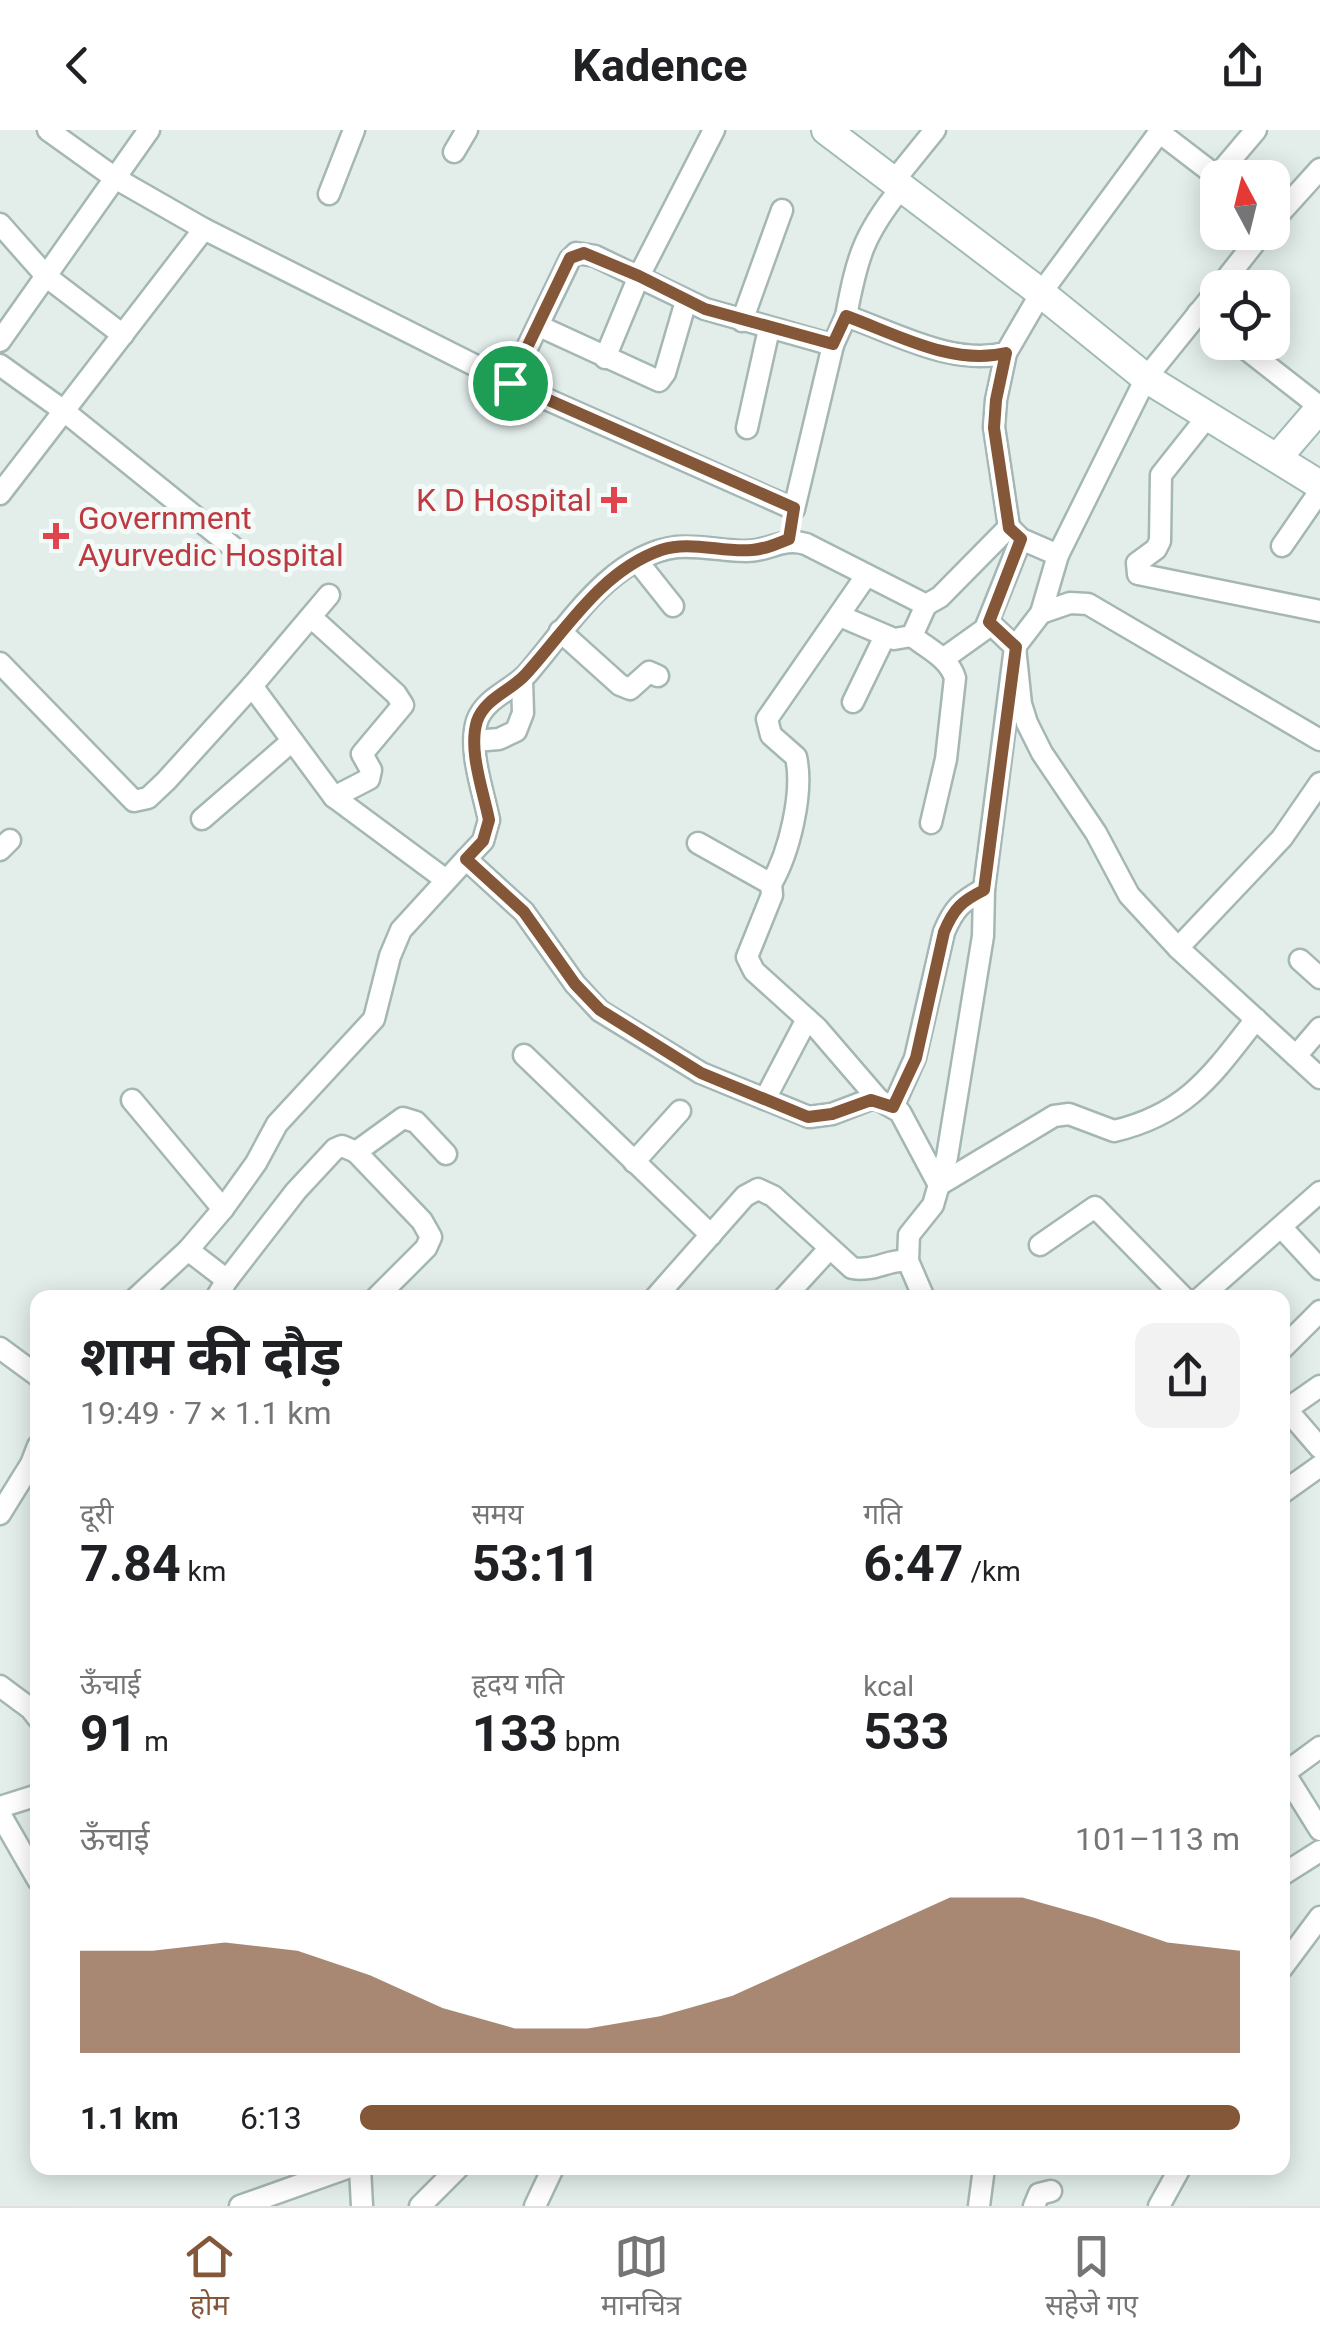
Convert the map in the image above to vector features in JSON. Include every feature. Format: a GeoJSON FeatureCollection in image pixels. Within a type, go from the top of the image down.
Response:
{"type":"FeatureCollection","features":[{"type":"Feature","properties":{"kind":"street"},"geometry":{"type":"LineString","coordinates":[[48,130],[115,178],[204,229],[510,383],[794,508]]}},
{"type":"Feature","properties":{"kind":"street"},"geometry":{"type":"LineString","coordinates":[[0,340],[148,130]]}},
{"type":"Feature","properties":{"kind":"street"},"geometry":{"type":"LineString","coordinates":[[329,194],[354,130]]}},
{"type":"Feature","properties":{"kind":"street"},"geometry":{"type":"LineString","coordinates":[[454,152],[467,130]]}},
{"type":"Feature","properties":{"kind":"street"},"geometry":{"type":"LineString","coordinates":[[605,358],[639,276],[714,130]]}},
{"type":"Feature","properties":{"kind":"street"},"geometry":{"type":"LineString","coordinates":[[789,539],[833,344],[846,316],[862,244],[935,130]]}},
{"type":"Feature","properties":{"kind":"street"},"geometry":{"type":"LineString","coordinates":[[1232,160],[1256,130]]}},
{"type":"Feature","properties":{"kind":"street"},"geometry":{"type":"LineString","coordinates":[[944,659],[989,622],[1015,533],[994,428],[1006,353],[1042,293],[1160,131],[1200,163]]}},
{"type":"Feature","properties":{"kind":"street"},"geometry":{"type":"LineString","coordinates":[[834,132],[1146,378],[1278,457],[1320,488],[1282,546]]}},
{"type":"Feature","properties":{"kind":"street"},"geometry":{"type":"LineString","coordinates":[[1290,206],[1316,182]]}},
{"type":"Feature","properties":{"kind":"street"},"geometry":{"type":"LineString","coordinates":[[742,321],[782,210]]}},
{"type":"Feature","properties":{"kind":"street"},"geometry":{"type":"LineString","coordinates":[[0,224],[47,276],[123,335]]}},
{"type":"Feature","properties":{"kind":"street"},"geometry":{"type":"LineString","coordinates":[[0,494],[204,229]]}},
{"type":"Feature","properties":{"kind":"street"},"geometry":{"type":"LineString","coordinates":[[1233,270],[1249,250]]}},
{"type":"Feature","properties":{"kind":"street"},"geometry":{"type":"LineString","coordinates":[[510,383],[570,258],[576,254],[595,256],[686,300],[742,321],[833,344]]}},
{"type":"Feature","properties":{"kind":"street"},"geometry":{"type":"LineString","coordinates":[[539,326],[659,381],[665,373],[686,300]]}},
{"type":"Feature","properties":{"kind":"street"},"geometry":{"type":"LineString","coordinates":[[920,1290],[908,1262],[910,1235],[934,1205],[976,987],[984,890],[1016,647],[1040,613],[1058,554],[1146,378],[1200,310]]}},
{"type":"Feature","properties":{"kind":"street"},"geometry":{"type":"LineString","coordinates":[[846,316],[958,356],[1006,353]]}},
{"type":"Feature","properties":{"kind":"street"},"geometry":{"type":"LineString","coordinates":[[747,428],[768,328]]}},
{"type":"Feature","properties":{"kind":"street"},"geometry":{"type":"LineString","coordinates":[[1260,360],[1320,407],[1278,457]]}},
{"type":"Feature","properties":{"kind":"street"},"geometry":{"type":"LineString","coordinates":[[0,365],[64,411],[234,548]]}},
{"type":"Feature","properties":{"kind":"street"},"geometry":{"type":"LineString","coordinates":[[1207,417],[1161,475],[1160,541],[1137,564],[1138,574],[1320,611]]}},
{"type":"Feature","properties":{"kind":"street"},"geometry":{"type":"LineString","coordinates":[[1015,533],[1058,554]]}},
{"type":"Feature","properties":{"kind":"street"},"geometry":{"type":"LineString","coordinates":[[912,636],[926,605],[940,598],[1015,533]]}},
{"type":"Feature","properties":{"kind":"street"},"geometry":{"type":"LineString","coordinates":[[145,1290],[188,1250],[223,1209],[256,1163],[277,1124],[374,1019],[401,930],[483,841],[489,820],[474,741],[480,714],[522,679],[560,631],[606,584],[660,550],[680,547],[747,551],[789,539],[926,605]]}},
{"type":"Feature","properties":{"kind":"street"},"geometry":{"type":"LineString","coordinates":[[638,562],[673,606]]}},
{"type":"Feature","properties":{"kind":"street"},"geometry":{"type":"LineString","coordinates":[[866,576],[767,719],[771,735],[796,757],[798,775],[789,837],[780,868],[770,884],[772,896],[746,957],[754,970],[807,1019],[886,1103],[900,1112],[939,1185]]}},
{"type":"Feature","properties":{"kind":"street"},"geometry":{"type":"LineString","coordinates":[[0,663],[134,801],[148,798],[166,782],[329,596]]}},
{"type":"Feature","properties":{"kind":"street"},"geometry":{"type":"LineString","coordinates":[[1040,613],[1070,603],[1088,604],[1320,740]]}},
{"type":"Feature","properties":{"kind":"street"},"geometry":{"type":"LineString","coordinates":[[311,616],[396,694],[403,705],[362,754],[372,770],[368,779],[334,797]]}},
{"type":"Feature","properties":{"kind":"street"},"geometry":{"type":"LineString","coordinates":[[840,616],[885,636],[912,636],[952,668],[955,684],[946,759],[931,823]]}},
{"type":"Feature","properties":{"kind":"street"},"geometry":{"type":"LineString","coordinates":[[989,622],[1016,647],[1021,704],[1042,754],[1088,819],[1129,896],[1178,948],[1320,1078]]}},
{"type":"Feature","properties":{"kind":"street"},"geometry":{"type":"LineString","coordinates":[[560,631],[620,685],[630,689],[649,672],[658,676]]}},
{"type":"Feature","properties":{"kind":"street"},"geometry":{"type":"LineString","coordinates":[[852,702],[885,636]]}},
{"type":"Feature","properties":{"kind":"street"},"geometry":{"type":"LineString","coordinates":[[474,741],[499,739],[516,731],[523,713],[522,679]]}},
{"type":"Feature","properties":{"kind":"street"},"geometry":{"type":"LineString","coordinates":[[252,686],[334,797],[446,880]]}},
{"type":"Feature","properties":{"kind":"street"},"geometry":{"type":"LineString","coordinates":[[202,819],[292,741]]}},
{"type":"Feature","properties":{"kind":"street"},"geometry":{"type":"LineString","coordinates":[[1178,948],[1282,838],[1320,783]]}},
{"type":"Feature","properties":{"kind":"street"},"geometry":{"type":"LineString","coordinates":[[698,842],[770,884]]}},
{"type":"Feature","properties":{"kind":"street"},"geometry":{"type":"LineString","coordinates":[[466,859],[524,912],[575,984],[600,1010],[701,1073],[817,1118],[864,1101],[886,1103]]}},
{"type":"Feature","properties":{"kind":"street"},"geometry":{"type":"LineString","coordinates":[[886,1103],[916,1058],[951,914],[961,901],[984,890]]}},
{"type":"Feature","properties":{"kind":"street"},"geometry":{"type":"LineString","coordinates":[[1300,960],[1320,978]]}},
{"type":"Feature","properties":{"kind":"street"},"geometry":{"type":"LineString","coordinates":[[939,1185],[1054,1116],[1069,1114],[1114,1132],[1150,1119],[1188,1098],[1207,1082],[1256,1018]]}},
{"type":"Feature","properties":{"kind":"street"},"geometry":{"type":"LineString","coordinates":[[765,1099],[807,1019]]}},
{"type":"Feature","properties":{"kind":"street"},"geometry":{"type":"LineString","coordinates":[[1296,1056],[1320,1028]]}},
{"type":"Feature","properties":{"kind":"street"},"geometry":{"type":"LineString","coordinates":[[524,1055],[711,1235]]}},
{"type":"Feature","properties":{"kind":"street"},"geometry":{"type":"LineString","coordinates":[[132,1100],[223,1209]]}},
{"type":"Feature","properties":{"kind":"street"},"geometry":{"type":"LineString","coordinates":[[634,1162],[680,1111]]}},
{"type":"Feature","properties":{"kind":"street"},"geometry":{"type":"LineString","coordinates":[[356,1152],[392,1124],[407,1118],[416,1122],[446,1154]]}},
{"type":"Feature","properties":{"kind":"street"},"geometry":{"type":"LineString","coordinates":[[188,1250],[221,1289],[296,1191],[342,1146],[356,1152],[422,1220],[431,1237],[426,1248],[384,1290]]}},
{"type":"Feature","properties":{"kind":"street"},"geometry":{"type":"LineString","coordinates":[[662,1290],[745,1196],[758,1189],[773,1196],[844,1263],[864,1270],[908,1262]]}},
{"type":"Feature","properties":{"kind":"street"},"geometry":{"type":"LineString","coordinates":[[1209,1290],[1320,1192]]}},
{"type":"Feature","properties":{"kind":"street"},"geometry":{"type":"LineString","coordinates":[[1040,1244],[1095,1206],[1176,1290]]}},
{"type":"Feature","properties":{"kind":"street"},"geometry":{"type":"LineString","coordinates":[[1282,1228],[1320,1269]]}},
{"type":"Feature","properties":{"kind":"street"},"geometry":{"type":"LineString","coordinates":[[792,1290],[830,1249]]}},
{"type":"Feature","properties":{"kind":"street"},"geometry":{"type":"LineString","coordinates":[[1290,1341],[1320,1311]]}},
{"type":"Feature","properties":{"kind":"street"},"geometry":{"type":"LineString","coordinates":[[0,1348],[30,1370]]}},
{"type":"Feature","properties":{"kind":"street"},"geometry":{"type":"LineString","coordinates":[[1290,1403],[1320,1386]]}},
{"type":"Feature","properties":{"kind":"street"},"geometry":{"type":"LineString","coordinates":[[1290,1412],[1320,1448]]}},
{"type":"Feature","properties":{"kind":"street"},"geometry":{"type":"LineString","coordinates":[[0,1514],[30,1464]]}},
{"type":"Feature","properties":{"kind":"street"},"geometry":{"type":"LineString","coordinates":[[1290,1487],[1320,1466]]}},
{"type":"Feature","properties":{"kind":"street"},"geometry":{"type":"LineString","coordinates":[[0,1686],[30,1708]]}},
{"type":"Feature","properties":{"kind":"street"},"geometry":{"type":"LineString","coordinates":[[1290,1766],[1320,1747]]}},
{"type":"Feature","properties":{"kind":"street"},"geometry":{"type":"LineString","coordinates":[[1290,1780],[1320,1830]]}},
{"type":"Feature","properties":{"kind":"street"},"geometry":{"type":"LineString","coordinates":[[30,1798],[0,1811],[30,1865]]}},
{"type":"Feature","properties":{"kind":"street"},"geometry":{"type":"LineString","coordinates":[[1290,1869],[1320,1851]]}},
{"type":"Feature","properties":{"kind":"street"},"geometry":{"type":"LineString","coordinates":[[1290,1957],[1320,1917]]}},
{"type":"Feature","properties":{"kind":"street"},"geometry":{"type":"LineString","coordinates":[[240,2206],[327,2175]]}},
{"type":"Feature","properties":{"kind":"street"},"geometry":{"type":"LineString","coordinates":[[360,2175],[362,2206]]}},
{"type":"Feature","properties":{"kind":"street"},"geometry":{"type":"LineString","coordinates":[[420,2206],[451,2175]]}},
{"type":"Feature","properties":{"kind":"street"},"geometry":{"type":"LineString","coordinates":[[535,2206],[549,2175]]}},
{"type":"Feature","properties":{"kind":"street"},"geometry":{"type":"LineString","coordinates":[[980,2206],[983,2175]]}},
{"type":"Feature","properties":{"kind":"street"},"geometry":{"type":"LineString","coordinates":[[1159,2206],[1176,2175]]}},
{"type":"Feature","properties":{"kind":"street"},"geometry":{"type":"LineString","coordinates":[[1034,2206],[1039,2194],[1051,2191]]}},
{"type":"Feature","properties":{"kind":"place","name":"K D Hospital"},"geometry":{"type":"Point","coordinates":[614,500]}},
{"type":"Feature","properties":{"kind":"place","name":"Government Ayurvedic Hospital"},"geometry":{"type":"Point","coordinates":[56,536]}},
{"type":"Feature","properties":{"kind":"route"},"geometry":{"type":"LineString","coordinates":[[584,253],[705,309],[833,344],[846,316],[958,356],[1006,353],[994,428],[1009,528],[1021,539],[989,622],[1016,647],[984,890],[961,901],[951,914],[916,1058],[893,1107],[871,1100],[832,1114],[808,1117],[701,1073],[600,1010],[575,984],[524,912],[466,859],[488,831],[474,741],[480,714],[488,704],[522,679],[576,614],[622,572],[660,550],[671,548],[747,551],[774,546],[789,539],[794,508],[510,383],[570,258],[584,253]]}}]}
